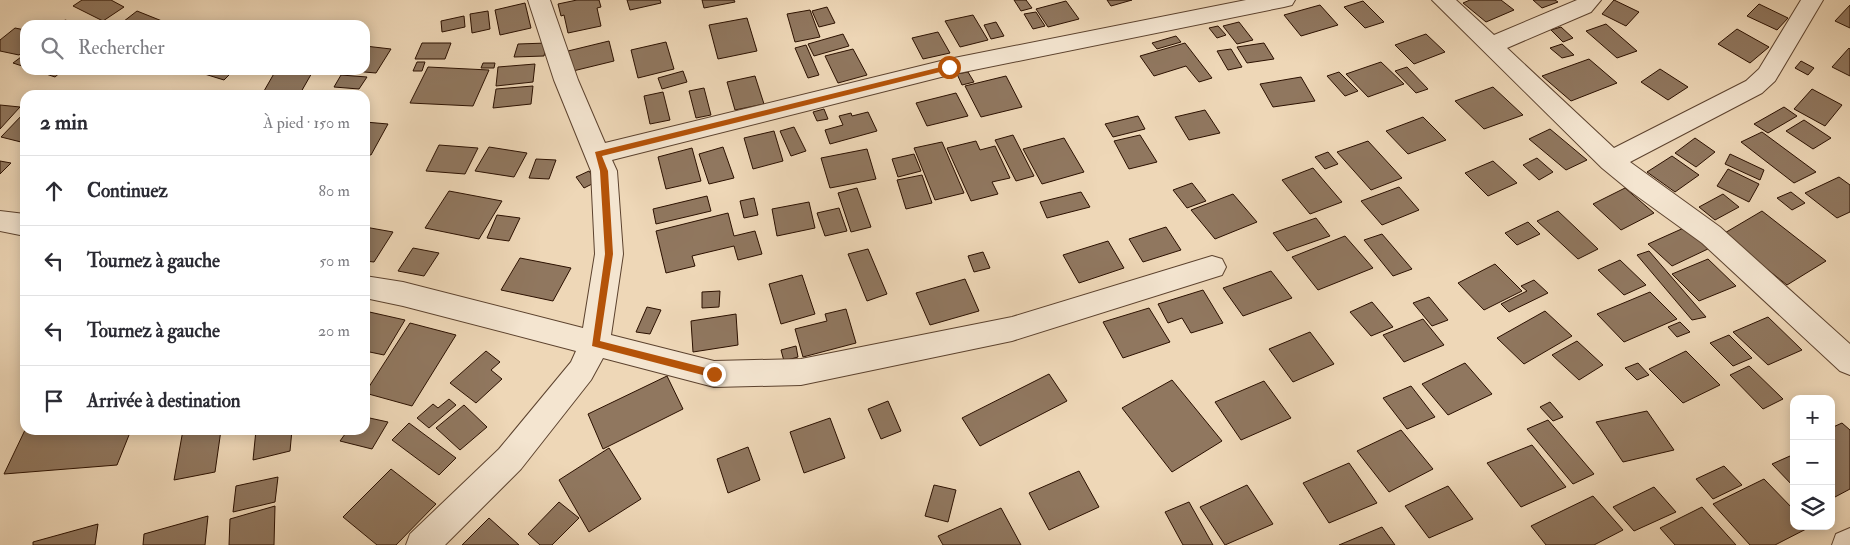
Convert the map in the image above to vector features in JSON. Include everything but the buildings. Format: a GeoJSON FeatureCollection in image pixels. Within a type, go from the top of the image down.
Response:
{"type":"FeatureCollection","features":[{"type":"Feature","properties":{"kind":"street"},"geometry":{"type":"LineString","coordinates":[[422,545],[510,458],[581,371],[595,344],[609,247],[604,171],[566,80],[539,0]]}},
{"type":"Feature","properties":{"kind":"street"},"geometry":{"type":"LineString","coordinates":[[598,154],[949,67],[1284,0]]}},
{"type":"Feature","properties":{"kind":"street"},"geometry":{"type":"LineString","coordinates":[[1443,0],[1612,161],[1639,184],[1710,234],[1850,362]]}},
{"type":"Feature","properties":{"kind":"street"},"geometry":{"type":"LineString","coordinates":[[1490,46],[1583,7],[1590,0]]}},
{"type":"Feature","properties":{"kind":"street"},"geometry":{"type":"LineString","coordinates":[[1612,161],[1754,87],[1767,75],[1812,0]]}},
{"type":"Feature","properties":{"kind":"street"},"geometry":{"type":"LineString","coordinates":[[0,221],[20,224]]}},
{"type":"Feature","properties":{"kind":"street"},"geometry":{"type":"LineString","coordinates":[[370,288],[403,294],[714,374],[801,372],[1012,329],[1212,267]]}},
{"type":"Feature","properties":{"kind":"route"},"geometry":{"type":"LineString","coordinates":[[714,374],[595,344],[609,254],[604,171],[598,154],[949,67]]}}]}
